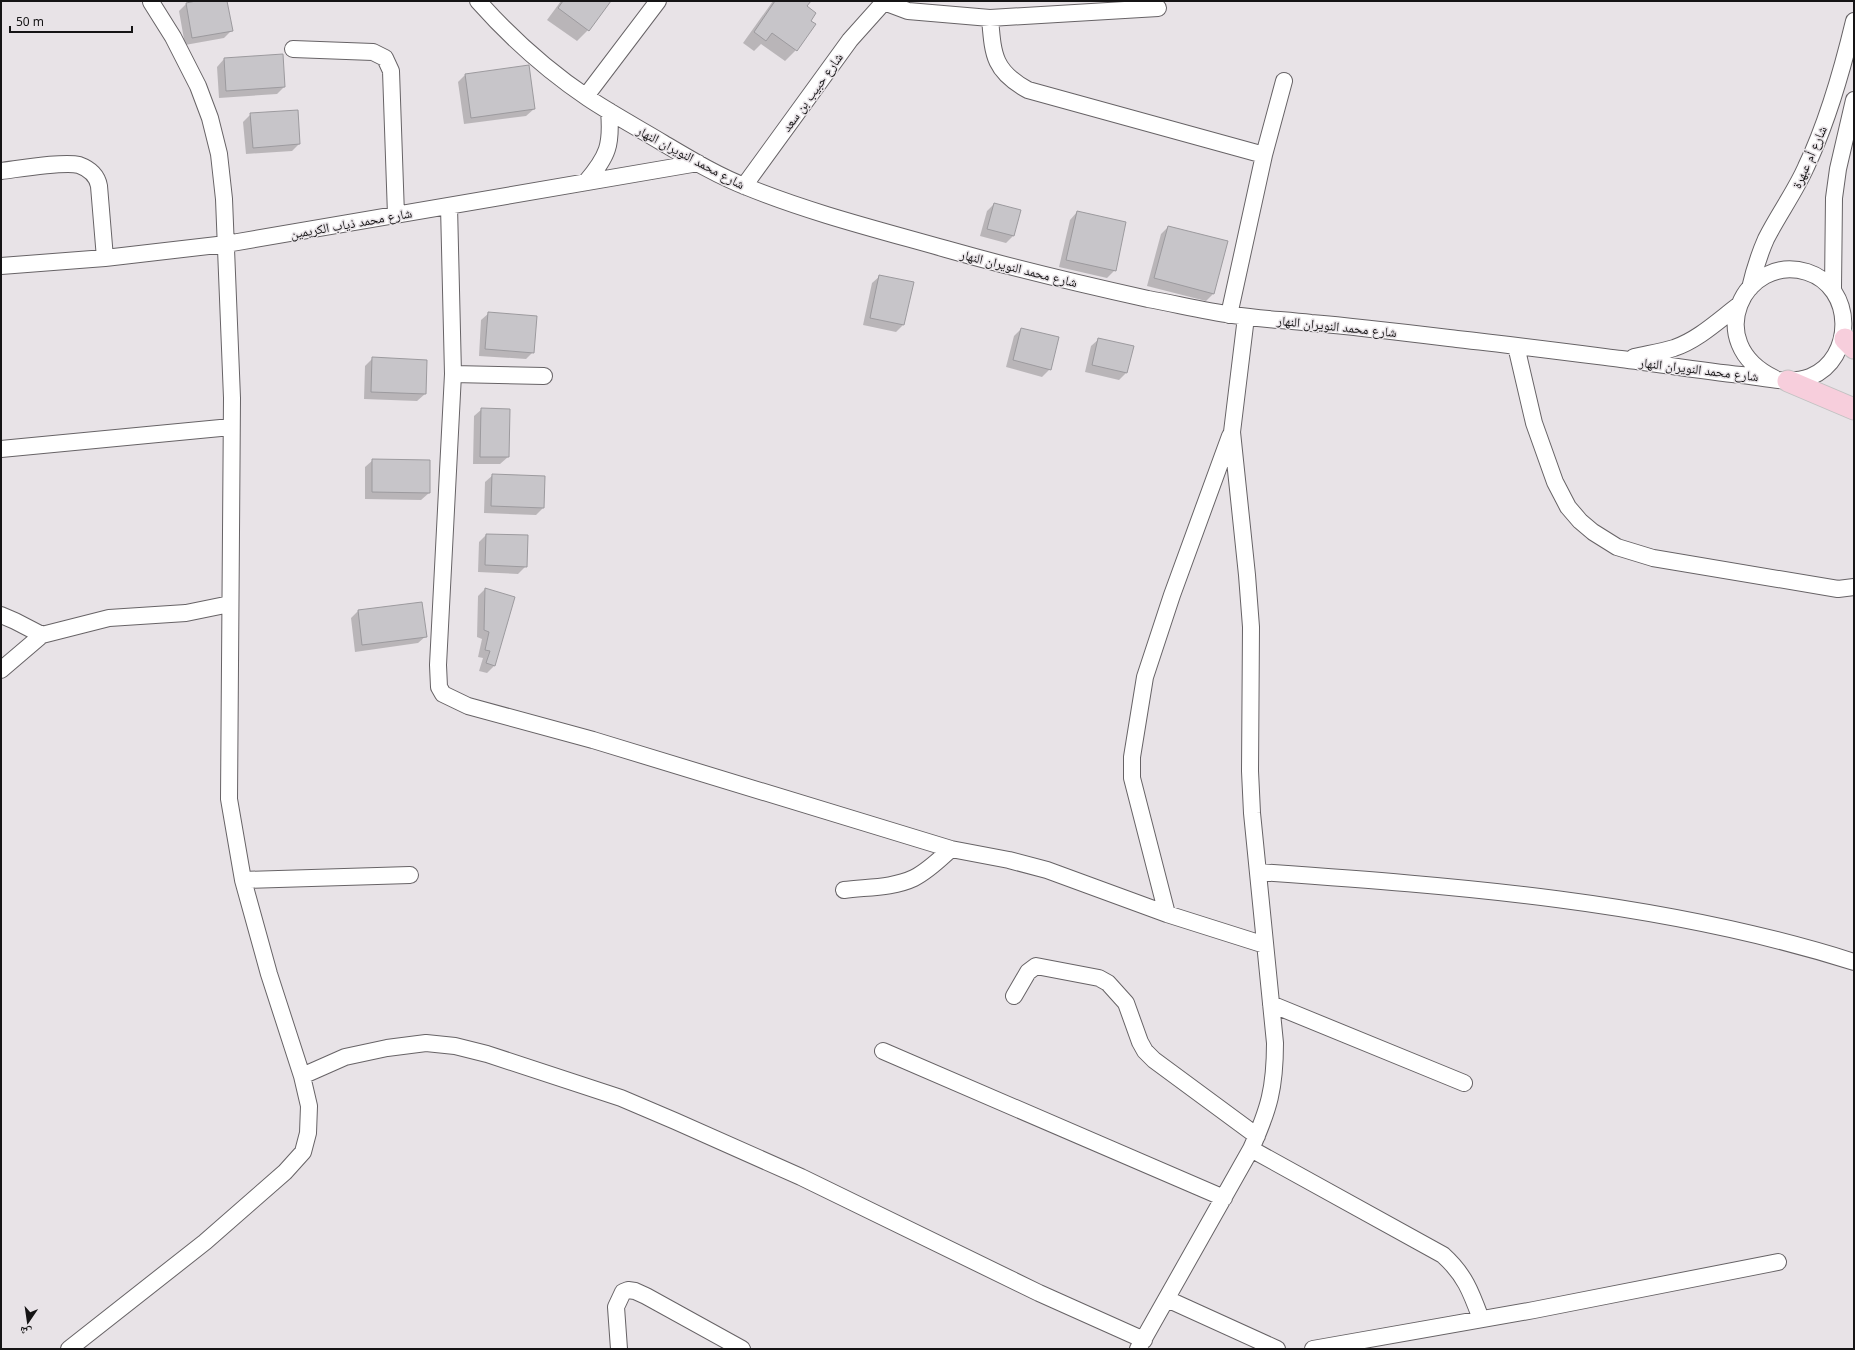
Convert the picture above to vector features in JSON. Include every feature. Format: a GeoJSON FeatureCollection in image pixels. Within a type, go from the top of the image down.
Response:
{"type":"FeatureCollection","features":[{"type":"Feature","properties":{"kind":"main road"},"geometry":{"type":"LineString","coordinates":[[1781,379],[1854,410]]}},
{"type":"Feature","properties":{"kind":"street"},"geometry":{"type":"LineString","coordinates":[[69,1349],[205,1242],[285,1172],[302,1152],[308,1133],[309,1106],[302,1076],[268,974],[242,880],[229,799],[232,427],[224,200],[219,154],[210,118],[198,86],[173,37],[152,1]]}},
{"type":"Feature","properties":{"kind":"street","name":"شارع محمد النويران النهار"},"geometry":{"type":"LineString","coordinates":[[478,1],[533,55],[586,96],[698,163],[744,186],[786,202],[882,232],[999,264],[1114,292],[1246,317],[1516,346],[1625,359],[1698,371],[1781,379]]}},
{"type":"Feature","properties":{"kind":"street"},"geometry":{"type":"LineString","coordinates":[[586,96],[658,1]]}},
{"type":"Feature","properties":{"kind":"street"},"geometry":{"type":"LineString","coordinates":[[883,2],[908,11],[990,18],[1158,8]]}},
{"type":"Feature","properties":{"kind":"street","name":"شارع حبيب بن سعد"},"geometry":{"type":"LineString","coordinates":[[744,186],[850,40],[883,2]]}},
{"type":"Feature","properties":{"kind":"street"},"geometry":{"type":"LineString","coordinates":[[990,18],[993,49],[997,63],[1017,84],[1028,90],[1264,155]]}},
{"type":"Feature","properties":{"kind":"street","name":"شارع أم عبهرة"},"geometry":{"type":"LineString","coordinates":[[1750,288],[1758,259],[1766,239],[1806,168],[1819,137],[1843,65],[1854,21]]}},
{"type":"Feature","properties":{"kind":"street"},"geometry":{"type":"LineString","coordinates":[[293,49],[373,52],[385,58],[391,71],[396,215]]}},
{"type":"Feature","properties":{"kind":"street"},"geometry":{"type":"LineString","coordinates":[[1229,314],[1264,155],[1284,81]]}},
{"type":"Feature","properties":{"kind":"street","name":"شارع أم عبهرة"},"geometry":{"type":"LineString","coordinates":[[1833,288],[1834,198],[1838,169],[1854,100]]}},
{"type":"Feature","properties":{"kind":"street"},"geometry":{"type":"LineString","coordinates":[[586,182],[605,158],[611,131],[609,111]]}},
{"type":"Feature","properties":{"kind":"street","name":"شارع محمد ذياب الكريمين"},"geometry":{"type":"LineString","coordinates":[[1,266],[105,258],[226,244],[698,163]]}},
{"type":"Feature","properties":{"kind":"street"},"geometry":{"type":"LineString","coordinates":[[1,170],[78,165],[92,172],[98,179],[105,258]]}},
{"type":"Feature","properties":{"kind":"street"},"geometry":{"type":"LineString","coordinates":[[449,206],[453,374],[438,666],[438,687],[443,694],[468,706],[593,740],[951,849],[1009,860],[1047,870],[1167,914],[1265,945]]}},
{"type":"Feature","properties":{"kind":"street"},"geometry":{"type":"LineString","coordinates":[[1791,269],[1807,272],[1821,278],[1833,288],[1842,304],[1847,321],[1850,344],[1824,370],[1807,378],[1781,379],[1760,371],[1749,362],[1741,349],[1736,335],[1735,320],[1739,305],[1750,288],[1762,278],[1776,271],[1791,269]]}},
{"type":"Feature","properties":{"kind":"street","name":"شارع محمد النويران النهار"},"geometry":{"type":"LineString","coordinates":[[1625,359],[1674,348],[1685,343],[1711,327],[1739,305]]}},
{"type":"Feature","properties":{"kind":"street"},"geometry":{"type":"LineString","coordinates":[[1167,914],[1132,778],[1132,757],[1145,677],[1172,595],[1232,432],[1246,317]]}},
{"type":"Feature","properties":{"kind":"street"},"geometry":{"type":"LineString","coordinates":[[1516,346],[1534,422],[1555,482],[1568,507],[1593,532],[1617,547],[1653,558],[1838,589],[1854,587]]}},
{"type":"Feature","properties":{"kind":"street"},"geometry":{"type":"LineString","coordinates":[[453,374],[544,376]]}},
{"type":"Feature","properties":{"kind":"street"},"geometry":{"type":"LineString","coordinates":[[1,449],[232,427]]}},
{"type":"Feature","properties":{"kind":"street"},"geometry":{"type":"LineString","coordinates":[[302,1076],[345,1057],[387,1048],[426,1043],[455,1046],[494,1056],[621,1098],[676,1121],[801,1177],[1141,1344],[1254,1143],[1263,1123],[1272,1094],[1275,1070],[1271,1004],[1250,771],[1251,627],[1248,575],[1232,432]]}},
{"type":"Feature","properties":{"kind":"street"},"geometry":{"type":"LineString","coordinates":[[1,670],[42,635],[109,618],[186,613],[230,604]]}},
{"type":"Feature","properties":{"kind":"street"},"geometry":{"type":"LineString","coordinates":[[1,616],[15,621],[42,635]]}},
{"type":"Feature","properties":{"kind":"street"},"geometry":{"type":"LineString","coordinates":[[844,890],[896,884],[914,878],[929,868],[951,849]]}},
{"type":"Feature","properties":{"kind":"street"},"geometry":{"type":"LineString","coordinates":[[1258,872],[1362,879],[1576,902],[1676,918],[1810,948],[1854,962]]}},
{"type":"Feature","properties":{"kind":"street"},"geometry":{"type":"LineString","coordinates":[[242,880],[410,875]]}},
{"type":"Feature","properties":{"kind":"street"},"geometry":{"type":"LineString","coordinates":[[1014,996],[1028,972],[1036,966],[1104,980],[1126,1003],[1140,1042],[1145,1051],[1154,1060],[1254,1143],[1443,1255],[1462,1275],[1469,1286],[1481,1319]]}},
{"type":"Feature","properties":{"kind":"street"},"geometry":{"type":"LineString","coordinates":[[1271,1004],[1464,1083]]}},
{"type":"Feature","properties":{"kind":"street"},"geometry":{"type":"LineString","coordinates":[[883,1052],[1224,1198]]}},
{"type":"Feature","properties":{"kind":"street"},"geometry":{"type":"LineString","coordinates":[[1312,1349],[1534,1310],[1778,1262]]}},
{"type":"Feature","properties":{"kind":"street"},"geometry":{"type":"LineString","coordinates":[[619,1349],[616,1307],[623,1292],[628,1290],[646,1296],[742,1349]]}},
{"type":"Feature","properties":{"kind":"street"},"geometry":{"type":"LineString","coordinates":[[1167,1299],[1277,1349]]}},
{"type":"Feature","properties":{"kind":"building"},"geometry":{"type":"Polygon","coordinates":[[[196,1],[227,1],[233,31],[192,38],[186,3],[196,1]]]}},
{"type":"Feature","properties":{"kind":"building"},"geometry":{"type":"Polygon","coordinates":[[[563,1],[611,1],[589,31],[558,8],[563,1]]]}},
{"type":"Feature","properties":{"kind":"building"},"geometry":{"type":"Polygon","coordinates":[[[775,1],[811,1],[807,6],[816,13],[811,21],[816,24],[797,51],[772,33],[766,41],[754,32],[775,1]]]}},
{"type":"Feature","properties":{"kind":"building"},"geometry":{"type":"Polygon","coordinates":[[[283,54],[285,87],[226,91],[224,58],[283,54]]]}},
{"type":"Feature","properties":{"kind":"building"},"geometry":{"type":"Polygon","coordinates":[[[529,65],[535,109],[471,118],[465,74],[529,65]]]}},
{"type":"Feature","properties":{"kind":"building"},"geometry":{"type":"Polygon","coordinates":[[[298,110],[300,144],[253,148],[250,113],[298,110]]]}},
{"type":"Feature","properties":{"kind":"building"},"geometry":{"type":"Polygon","coordinates":[[[994,203],[1021,210],[1014,236],[987,229],[994,203]]]}},
{"type":"Feature","properties":{"kind":"building"},"geometry":{"type":"Polygon","coordinates":[[[1077,211],[1126,222],[1116,271],[1066,260],[1077,211]]]}},
{"type":"Feature","properties":{"kind":"building"},"geometry":{"type":"Polygon","coordinates":[[[1168,226],[1228,241],[1214,294],[1154,278],[1168,226]]]}},
{"type":"Feature","properties":{"kind":"building"},"geometry":{"type":"Polygon","coordinates":[[[879,275],[914,282],[904,325],[870,318],[879,275]]]}},
{"type":"Feature","properties":{"kind":"building"},"geometry":{"type":"Polygon","coordinates":[[[488,312],[537,316],[534,353],[485,349],[488,312]]]}},
{"type":"Feature","properties":{"kind":"building"},"geometry":{"type":"Polygon","coordinates":[[[1021,328],[1059,337],[1051,370],[1013,360],[1021,328]]]}},
{"type":"Feature","properties":{"kind":"building"},"geometry":{"type":"Polygon","coordinates":[[[1098,338],[1134,346],[1127,373],[1092,365],[1098,338]]]}},
{"type":"Feature","properties":{"kind":"building"},"geometry":{"type":"Polygon","coordinates":[[[372,357],[427,360],[426,394],[371,392],[372,357]]]}},
{"type":"Feature","properties":{"kind":"building"},"geometry":{"type":"Polygon","coordinates":[[[481,408],[510,409],[509,457],[480,457],[481,408]]]}},
{"type":"Feature","properties":{"kind":"building"},"geometry":{"type":"Polygon","coordinates":[[[372,459],[430,460],[430,493],[372,492],[372,459]]]}},
{"type":"Feature","properties":{"kind":"building"},"geometry":{"type":"Polygon","coordinates":[[[492,474],[545,476],[544,508],[491,506],[492,474]]]}},
{"type":"Feature","properties":{"kind":"building"},"geometry":{"type":"Polygon","coordinates":[[[486,534],[528,535],[527,567],[485,565],[486,534]]]}},
{"type":"Feature","properties":{"kind":"building"},"geometry":{"type":"Polygon","coordinates":[[[485,588],[515,597],[495,666],[486,663],[490,651],[485,650],[489,632],[484,630],[485,588]]]}},
{"type":"Feature","properties":{"kind":"building"},"geometry":{"type":"Polygon","coordinates":[[[422,602],[427,637],[362,645],[358,610],[422,602]]]}}]}
